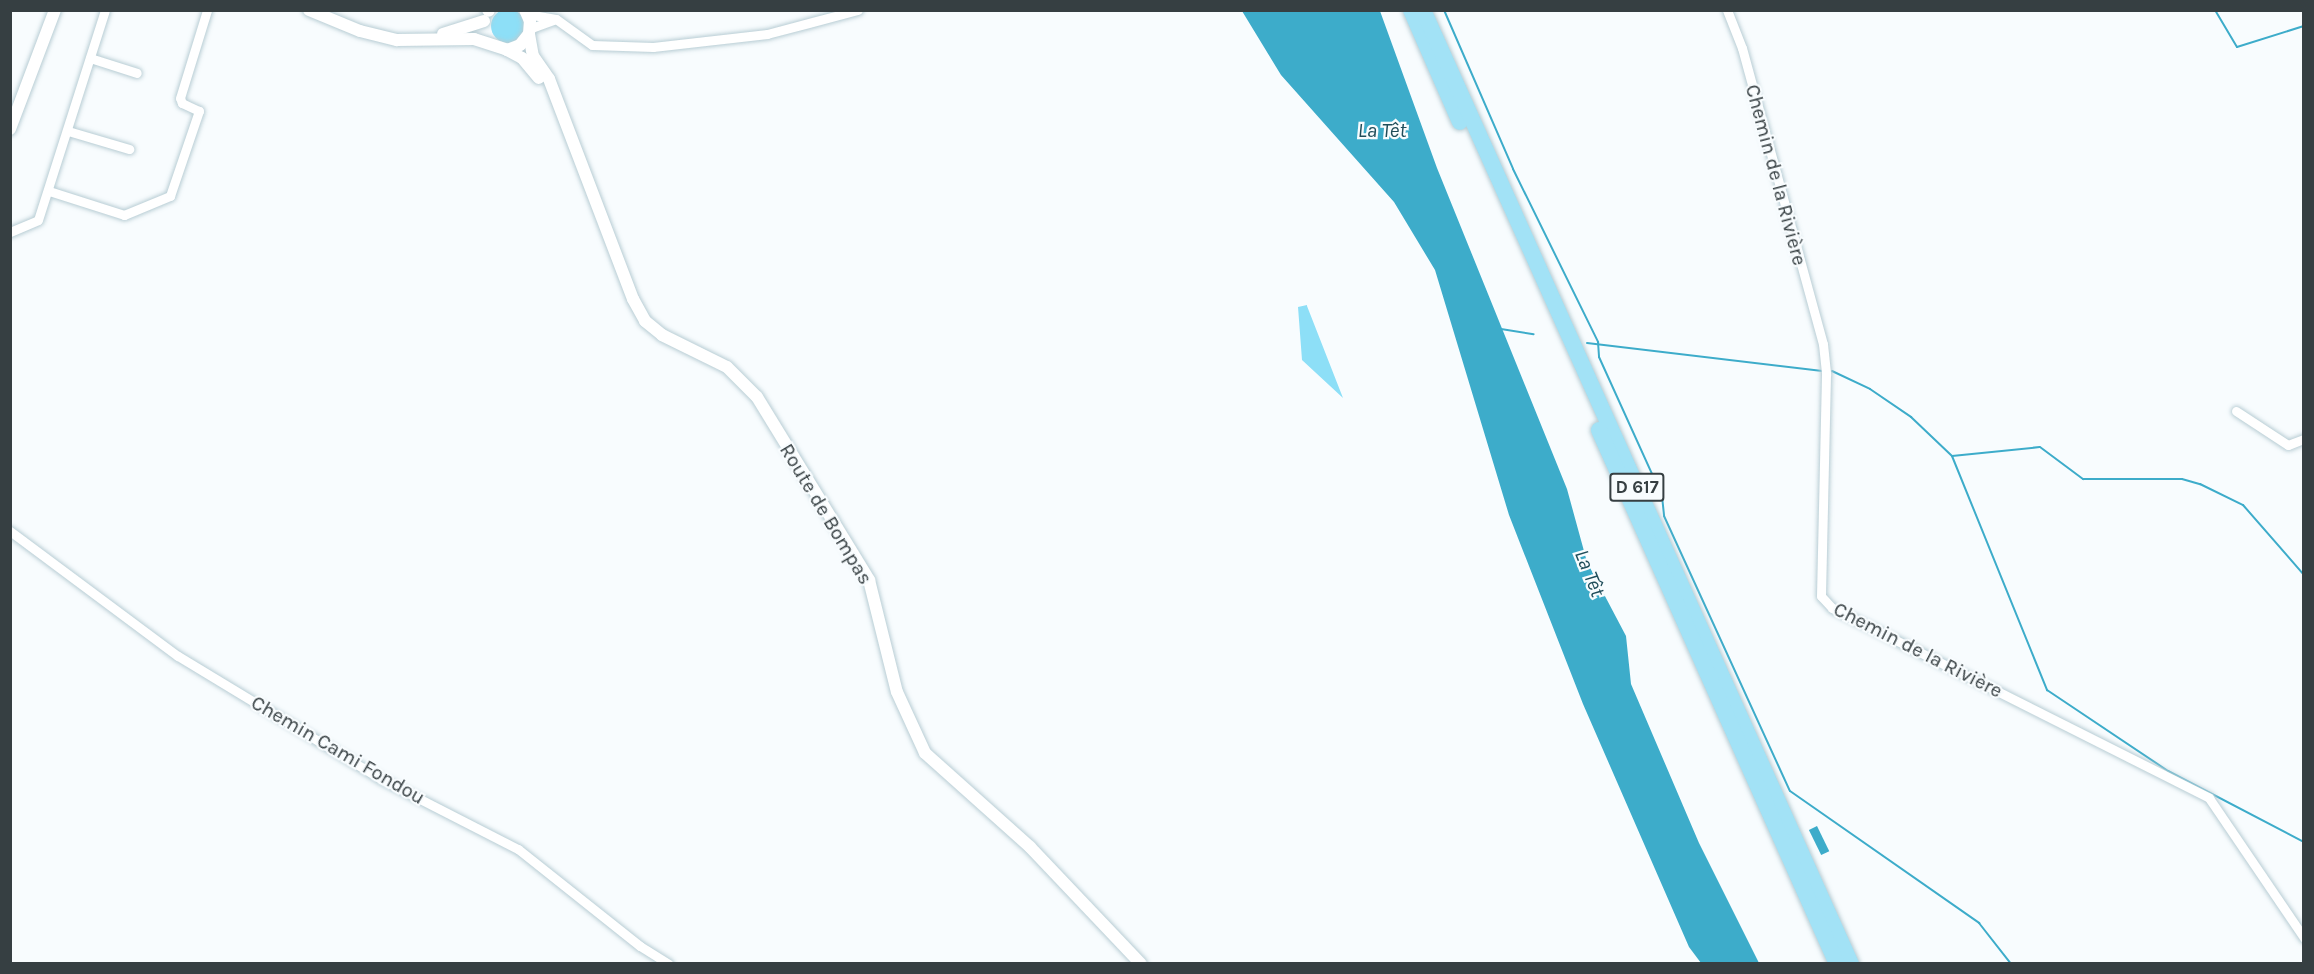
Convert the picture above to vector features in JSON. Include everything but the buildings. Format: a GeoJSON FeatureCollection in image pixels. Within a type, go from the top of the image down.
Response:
{"type":"FeatureCollection","features":[{"type":"Feature","properties":{"kind":"highway","name":"D 617"},"geometry":{"type":"LineString","coordinates":[[1411,10],[1837,963]]}},
{"type":"Feature","properties":{"kind":"highway","name":"D 617"},"geometry":{"type":"LineString","coordinates":[[1423,10],[1851,963]]}},
{"type":"Feature","properties":{"kind":"main road"},"geometry":{"type":"LineString","coordinates":[[10,129],[55,10]]}},
{"type":"Feature","properties":{"kind":"main road"},"geometry":{"type":"LineString","coordinates":[[309,10],[360,32],[397,40],[474,39],[507,50],[522,58],[535,72],[565,118]]}},
{"type":"Feature","properties":{"kind":"main road"},"geometry":{"type":"LineString","coordinates":[[326,10],[376,28],[428,34],[449,33],[488,13]]}},
{"type":"Feature","properties":{"kind":"main road"},"geometry":{"type":"LineString","coordinates":[[526,12],[533,56],[549,79],[565,118]]}},
{"type":"Feature","properties":{"kind":"main road"},"geometry":{"type":"LineString","coordinates":[[488,13],[485,34],[493,45]]}},
{"type":"Feature","properties":{"kind":"main road"},"geometry":{"type":"LineString","coordinates":[[507,50],[520,45],[530,31]]}},
{"type":"Feature","properties":{"kind":"main road","name":"Route de Bompas"},"geometry":{"type":"LineString","coordinates":[[565,118],[633,299],[645,321],[662,335],[744,380],[869,580],[897,692],[925,753],[1030,847],[1141,963]]}},
{"type":"Feature","properties":{"kind":"street"},"geometry":{"type":"LineString","coordinates":[[10,231],[38,220],[105,10]]}},
{"type":"Feature","properties":{"kind":"street"},"geometry":{"type":"LineString","coordinates":[[49,191],[124,214],[170,196],[199,111],[182,103],[180,98],[207,10]]}},
{"type":"Feature","properties":{"kind":"street"},"geometry":{"type":"LineString","coordinates":[[526,12],[556,19],[592,45],[653,47],[749,38],[858,10]]}},
{"type":"Feature","properties":{"kind":"street","name":"Chemin de la Rivière"},"geometry":{"type":"LineString","coordinates":[[1727,10],[1742,48],[1823,344],[1826,375],[1821,596],[1832,608],[2209,798],[2304,938]]}},
{"type":"Feature","properties":{"kind":"street"},"geometry":{"type":"LineString","coordinates":[[530,31],[556,19]]}},
{"type":"Feature","properties":{"kind":"street"},"geometry":{"type":"LineString","coordinates":[[90,58],[137,74]]}},
{"type":"Feature","properties":{"kind":"street"},"geometry":{"type":"LineString","coordinates":[[68,130],[129,149]]}},
{"type":"Feature","properties":{"kind":"street"},"geometry":{"type":"LineString","coordinates":[[2236,411],[2288,445],[2304,439]]}},
{"type":"Feature","properties":{"kind":"street","name":"Chemin Cami Fondou"},"geometry":{"type":"LineString","coordinates":[[10,531],[178,656],[381,779],[518,849],[640,946],[669,963]]}},
{"type":"Feature","properties":{"kind":"shaded area"},"geometry":{"type":"Polygon","coordinates":[[[508,9],[520,14],[525,26],[520,38],[508,43],[496,38],[491,26],[496,14],[508,9]]]}},
{"type":"Feature","properties":{"kind":"shaded area"},"geometry":{"type":"Polygon","coordinates":[[[1307,305],[1343,398],[1302,360],[1298,307],[1307,305]]]}},
{"type":"Feature","properties":{"kind":"water","name":"La Têt"},"geometry":{"type":"Polygon","coordinates":[[[1242,11],[1380,11],[1437,168],[1567,489],[1587,562],[1626,636],[1631,684],[1699,843],[1759,963],[1701,963],[1689,947],[1583,704],[1509,515],[1435,270],[1394,202],[1281,75],[1242,11]]]}},
{"type":"Feature","properties":{"kind":"water"},"geometry":{"type":"Polygon","coordinates":[[[1817,826],[1829,851],[1821,855],[1809,830],[1817,826]]]}},
{"type":"Feature","properties":{"kind":"waterway"},"geometry":{"type":"LineString","coordinates":[[1444,10],[1513,169],[1598,342],[1599,357],[1662,496],[1664,516],[1790,791],[1979,923],[2011,964]]}},
{"type":"Feature","properties":{"kind":"waterway"},"geometry":{"type":"LineString","coordinates":[[2215,10],[2237,47],[2304,26]]}},
{"type":"Feature","properties":{"kind":"waterway"},"geometry":{"type":"LineString","coordinates":[[1501,329],[1534,334]]}},
{"type":"Feature","properties":{"kind":"waterway"},"geometry":{"type":"LineString","coordinates":[[1587,343],[1822,371]]}},
{"type":"Feature","properties":{"kind":"waterway"},"geometry":{"type":"LineString","coordinates":[[1832,371],[1870,389],[1911,417],[1952,456],[2047,690],[2168,771],[2304,842]]}},
{"type":"Feature","properties":{"kind":"waterway"},"geometry":{"type":"LineString","coordinates":[[1952,456],[2040,447],[2083,479],[2182,479],[2200,484],[2243,505],[2304,575]]}}]}
